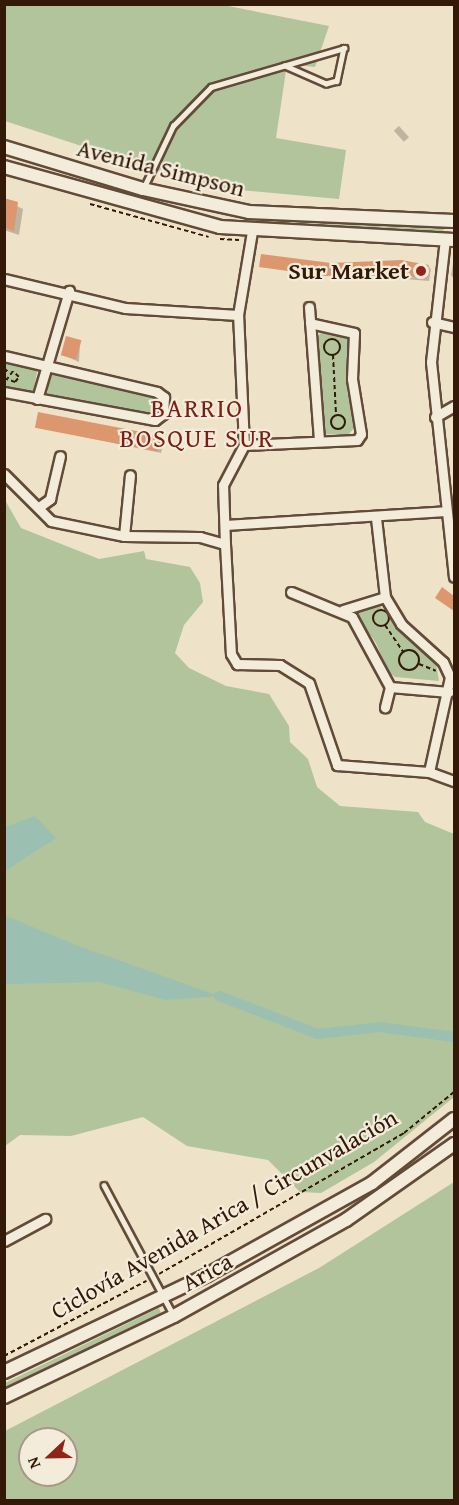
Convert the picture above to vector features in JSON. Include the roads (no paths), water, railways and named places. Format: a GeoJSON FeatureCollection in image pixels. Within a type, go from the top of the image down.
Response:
{"type":"FeatureCollection","features":[{"type":"Feature","properties":{"kind":"main road","name":"Avenida Simpson"},"geometry":{"type":"LineString","coordinates":[[4,147],[143,189],[249,212],[454,221]]}},
{"type":"Feature","properties":{"kind":"main road","name":"Avenida Simpson"},"geometry":{"type":"LineString","coordinates":[[4,167],[175,217],[252,231],[450,240]]}},
{"type":"Feature","properties":{"kind":"main road"},"geometry":{"type":"LineString","coordinates":[[249,212],[252,231]]}},
{"type":"Feature","properties":{"kind":"main road"},"geometry":{"type":"LineString","coordinates":[[450,240],[454,228]]}},
{"type":"Feature","properties":{"kind":"main road","name":"Arica"},"geometry":{"type":"LineString","coordinates":[[4,1372],[165,1296],[372,1183],[454,1119]]}},
{"type":"Feature","properties":{"kind":"main road","name":"Arica"},"geometry":{"type":"LineString","coordinates":[[4,1398],[174,1316],[382,1199],[423,1170],[454,1144]]}},
{"type":"Feature","properties":{"kind":"street"},"geometry":{"type":"LineString","coordinates":[[252,231],[238,315],[244,445],[223,485],[231,654],[237,664],[280,665],[309,683],[337,765],[429,772],[454,781]]}},
{"type":"Feature","properties":{"kind":"street"},"geometry":{"type":"LineString","coordinates":[[450,240],[432,322],[435,417],[454,577]]}},
{"type":"Feature","properties":{"kind":"street"},"geometry":{"type":"LineString","coordinates":[[4,279],[69,291],[125,308],[238,315]]}},
{"type":"Feature","properties":{"kind":"street"},"geometry":{"type":"LineString","coordinates":[[37,399],[69,291]]}},
{"type":"Feature","properties":{"kind":"street"},"geometry":{"type":"LineString","coordinates":[[309,307],[318,440]]}},
{"type":"Feature","properties":{"kind":"street"},"geometry":{"type":"LineString","coordinates":[[432,322],[454,327]]}},
{"type":"Feature","properties":{"kind":"street"},"geometry":{"type":"LineString","coordinates":[[244,445],[357,440],[361,434],[352,379],[354,333],[310,323]]}},
{"type":"Feature","properties":{"kind":"street"},"geometry":{"type":"LineString","coordinates":[[4,356],[157,392],[164,397],[163,414],[155,420],[4,392]]}},
{"type":"Feature","properties":{"kind":"street"},"geometry":{"type":"LineString","coordinates":[[435,417],[454,405]]}},
{"type":"Feature","properties":{"kind":"street"},"geometry":{"type":"LineString","coordinates":[[39,507],[51,499],[60,456]]}},
{"type":"Feature","properties":{"kind":"street"},"geometry":{"type":"LineString","coordinates":[[4,474],[51,521],[124,536],[200,537],[225,544]]}},
{"type":"Feature","properties":{"kind":"street"},"geometry":{"type":"LineString","coordinates":[[124,536],[130,475]]}},
{"type":"Feature","properties":{"kind":"street"},"geometry":{"type":"LineString","coordinates":[[225,525],[376,518],[446,511]]}},
{"type":"Feature","properties":{"kind":"street"},"geometry":{"type":"LineString","coordinates":[[376,518],[385,597],[401,624],[442,662],[450,677],[449,692],[429,772]]}},
{"type":"Feature","properties":{"kind":"street"},"geometry":{"type":"LineString","coordinates":[[291,592],[342,610],[362,631],[390,687],[385,706]]}},
{"type":"Feature","properties":{"kind":"street"},"geometry":{"type":"LineString","coordinates":[[342,610],[385,597]]}},
{"type":"Feature","properties":{"kind":"street"},"geometry":{"type":"LineString","coordinates":[[390,687],[449,692]]}},
{"type":"Feature","properties":{"kind":"street"},"geometry":{"type":"LineString","coordinates":[[4,1241],[45,1219]]}},
{"type":"Feature","properties":{"kind":"lane"},"geometry":{"type":"LineString","coordinates":[[143,189],[158,150],[200,97],[211,87],[285,66],[336,46],[344,48],[337,81],[326,84],[285,66]]}},
{"type":"Feature","properties":{"kind":"lane"},"geometry":{"type":"LineString","coordinates":[[104,1185],[129,1240],[137,1240],[174,1316]]}},
{"type":"Feature","properties":{"kind":"waterway"},"geometry":{"type":"LineString","coordinates":[[219,996],[318,1034],[379,1027],[454,1037]]}},
{"type":"Feature","properties":{"kind":"place","name":"Sur Market"},"geometry":{"type":"Point","coordinates":[421,271]}},
{"type":"Feature","properties":{"kind":"district","name":"BARRIO BOSQUE SUR"},"geometry":{"type":"Point","coordinates":[197,423]}}]}
